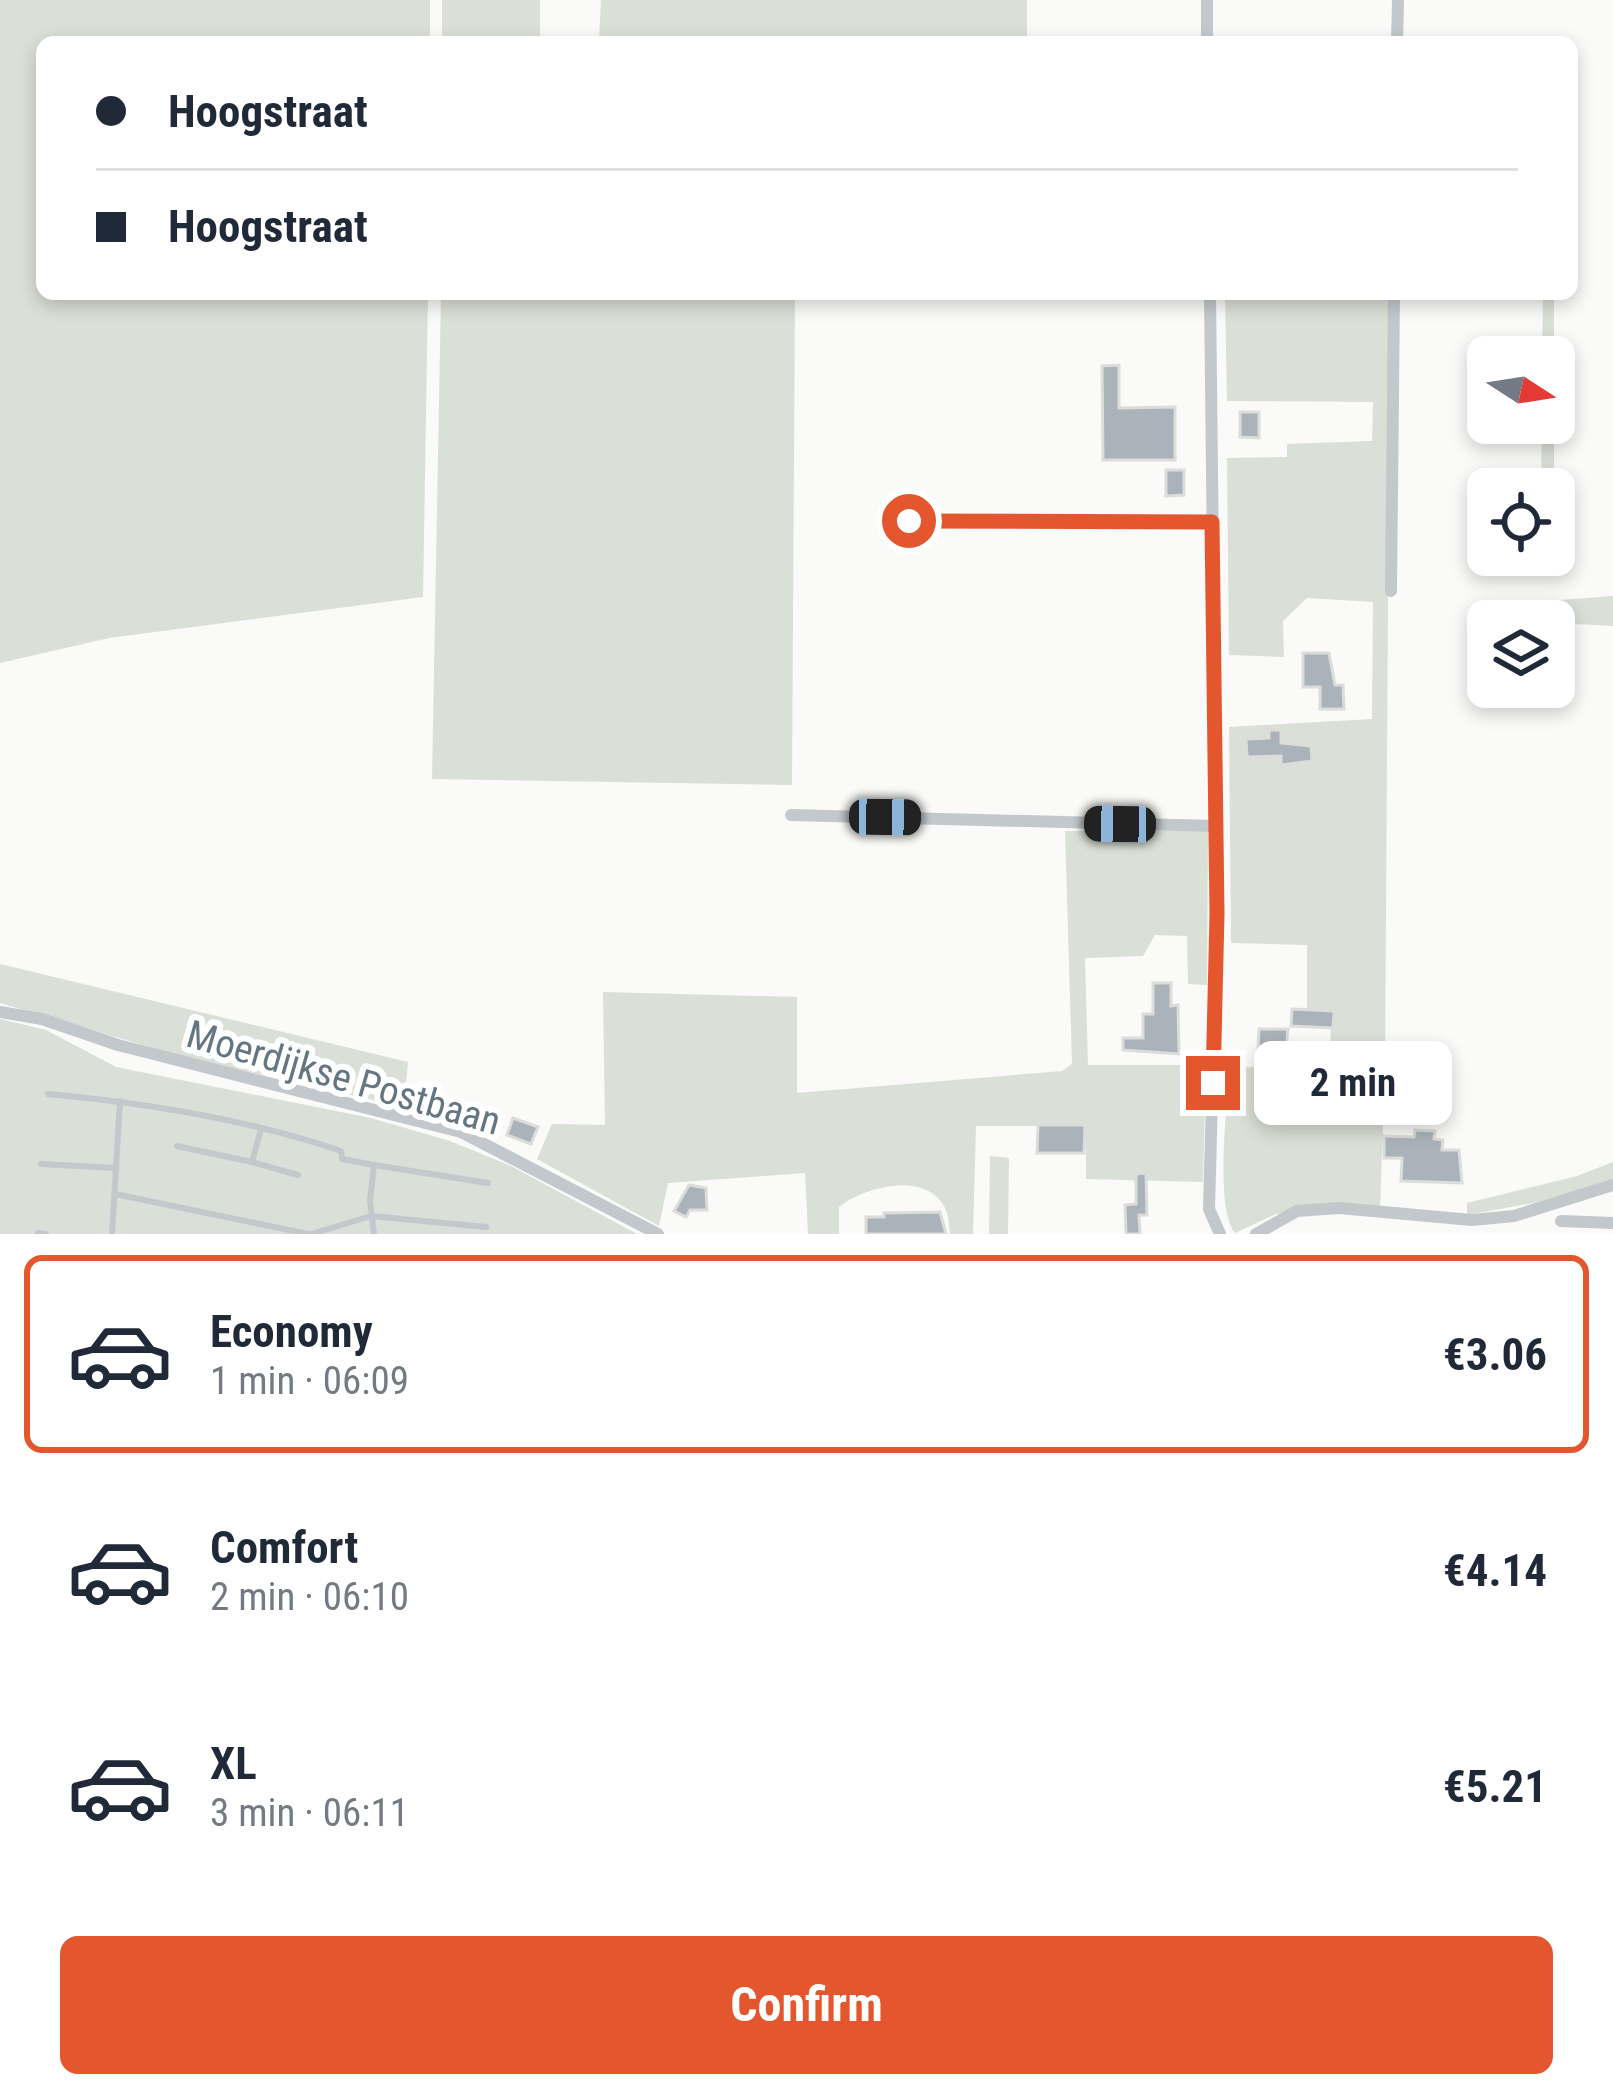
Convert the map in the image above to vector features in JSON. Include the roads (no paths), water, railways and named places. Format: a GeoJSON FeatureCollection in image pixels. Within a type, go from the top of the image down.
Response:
{"type":"FeatureCollection","features":[{"type":"Feature","properties":{"kind":"street"},"geometry":{"type":"LineString","coordinates":[[1207,0],[1207,36]]}},
{"type":"Feature","properties":{"kind":"street"},"geometry":{"type":"LineString","coordinates":[[1397,0],[1397,36]]}},
{"type":"Feature","properties":{"kind":"street"},"geometry":{"type":"LineString","coordinates":[[1210,300],[1217,914],[1209,1209],[1220,1234]]}},
{"type":"Feature","properties":{"kind":"street"},"geometry":{"type":"LineString","coordinates":[[1391,591],[1394,300]]}},
{"type":"Feature","properties":{"kind":"street"},"geometry":{"type":"LineString","coordinates":[[909,521],[1212,522]]}},
{"type":"Feature","properties":{"kind":"street"},"geometry":{"type":"LineString","coordinates":[[791,815],[1214,826]]}},
{"type":"Feature","properties":{"kind":"street","name":"Moerdijkse Postbaan"},"geometry":{"type":"LineString","coordinates":[[0,1012],[42,1019],[118,1046],[461,1132],[658,1234]]}},
{"type":"Feature","properties":{"kind":"street"},"geometry":{"type":"LineString","coordinates":[[1256,1234],[1297,1211],[1339,1208],[1472,1220],[1514,1216],[1613,1185]]}},
{"type":"Feature","properties":{"kind":"street"},"geometry":{"type":"LineString","coordinates":[[1561,1221],[1613,1223]]}},
{"type":"Feature","properties":{"kind":"lane"},"geometry":{"type":"LineString","coordinates":[[48,1094],[120,1101],[261,1129],[341,1151],[342,1159],[488,1183]]}},
{"type":"Feature","properties":{"kind":"lane"},"geometry":{"type":"LineString","coordinates":[[112,1234],[120,1101]]}},
{"type":"Feature","properties":{"kind":"lane"},"geometry":{"type":"LineString","coordinates":[[252,1162],[261,1129]]}},
{"type":"Feature","properties":{"kind":"lane"},"geometry":{"type":"LineString","coordinates":[[177,1146],[298,1175]]}},
{"type":"Feature","properties":{"kind":"lane"},"geometry":{"type":"LineString","coordinates":[[41,1164],[116,1168]]}},
{"type":"Feature","properties":{"kind":"lane"},"geometry":{"type":"LineString","coordinates":[[374,1165],[374,1234]]}},
{"type":"Feature","properties":{"kind":"lane"},"geometry":{"type":"LineString","coordinates":[[115,1195],[310,1234],[371,1216],[486,1227]]}}]}
